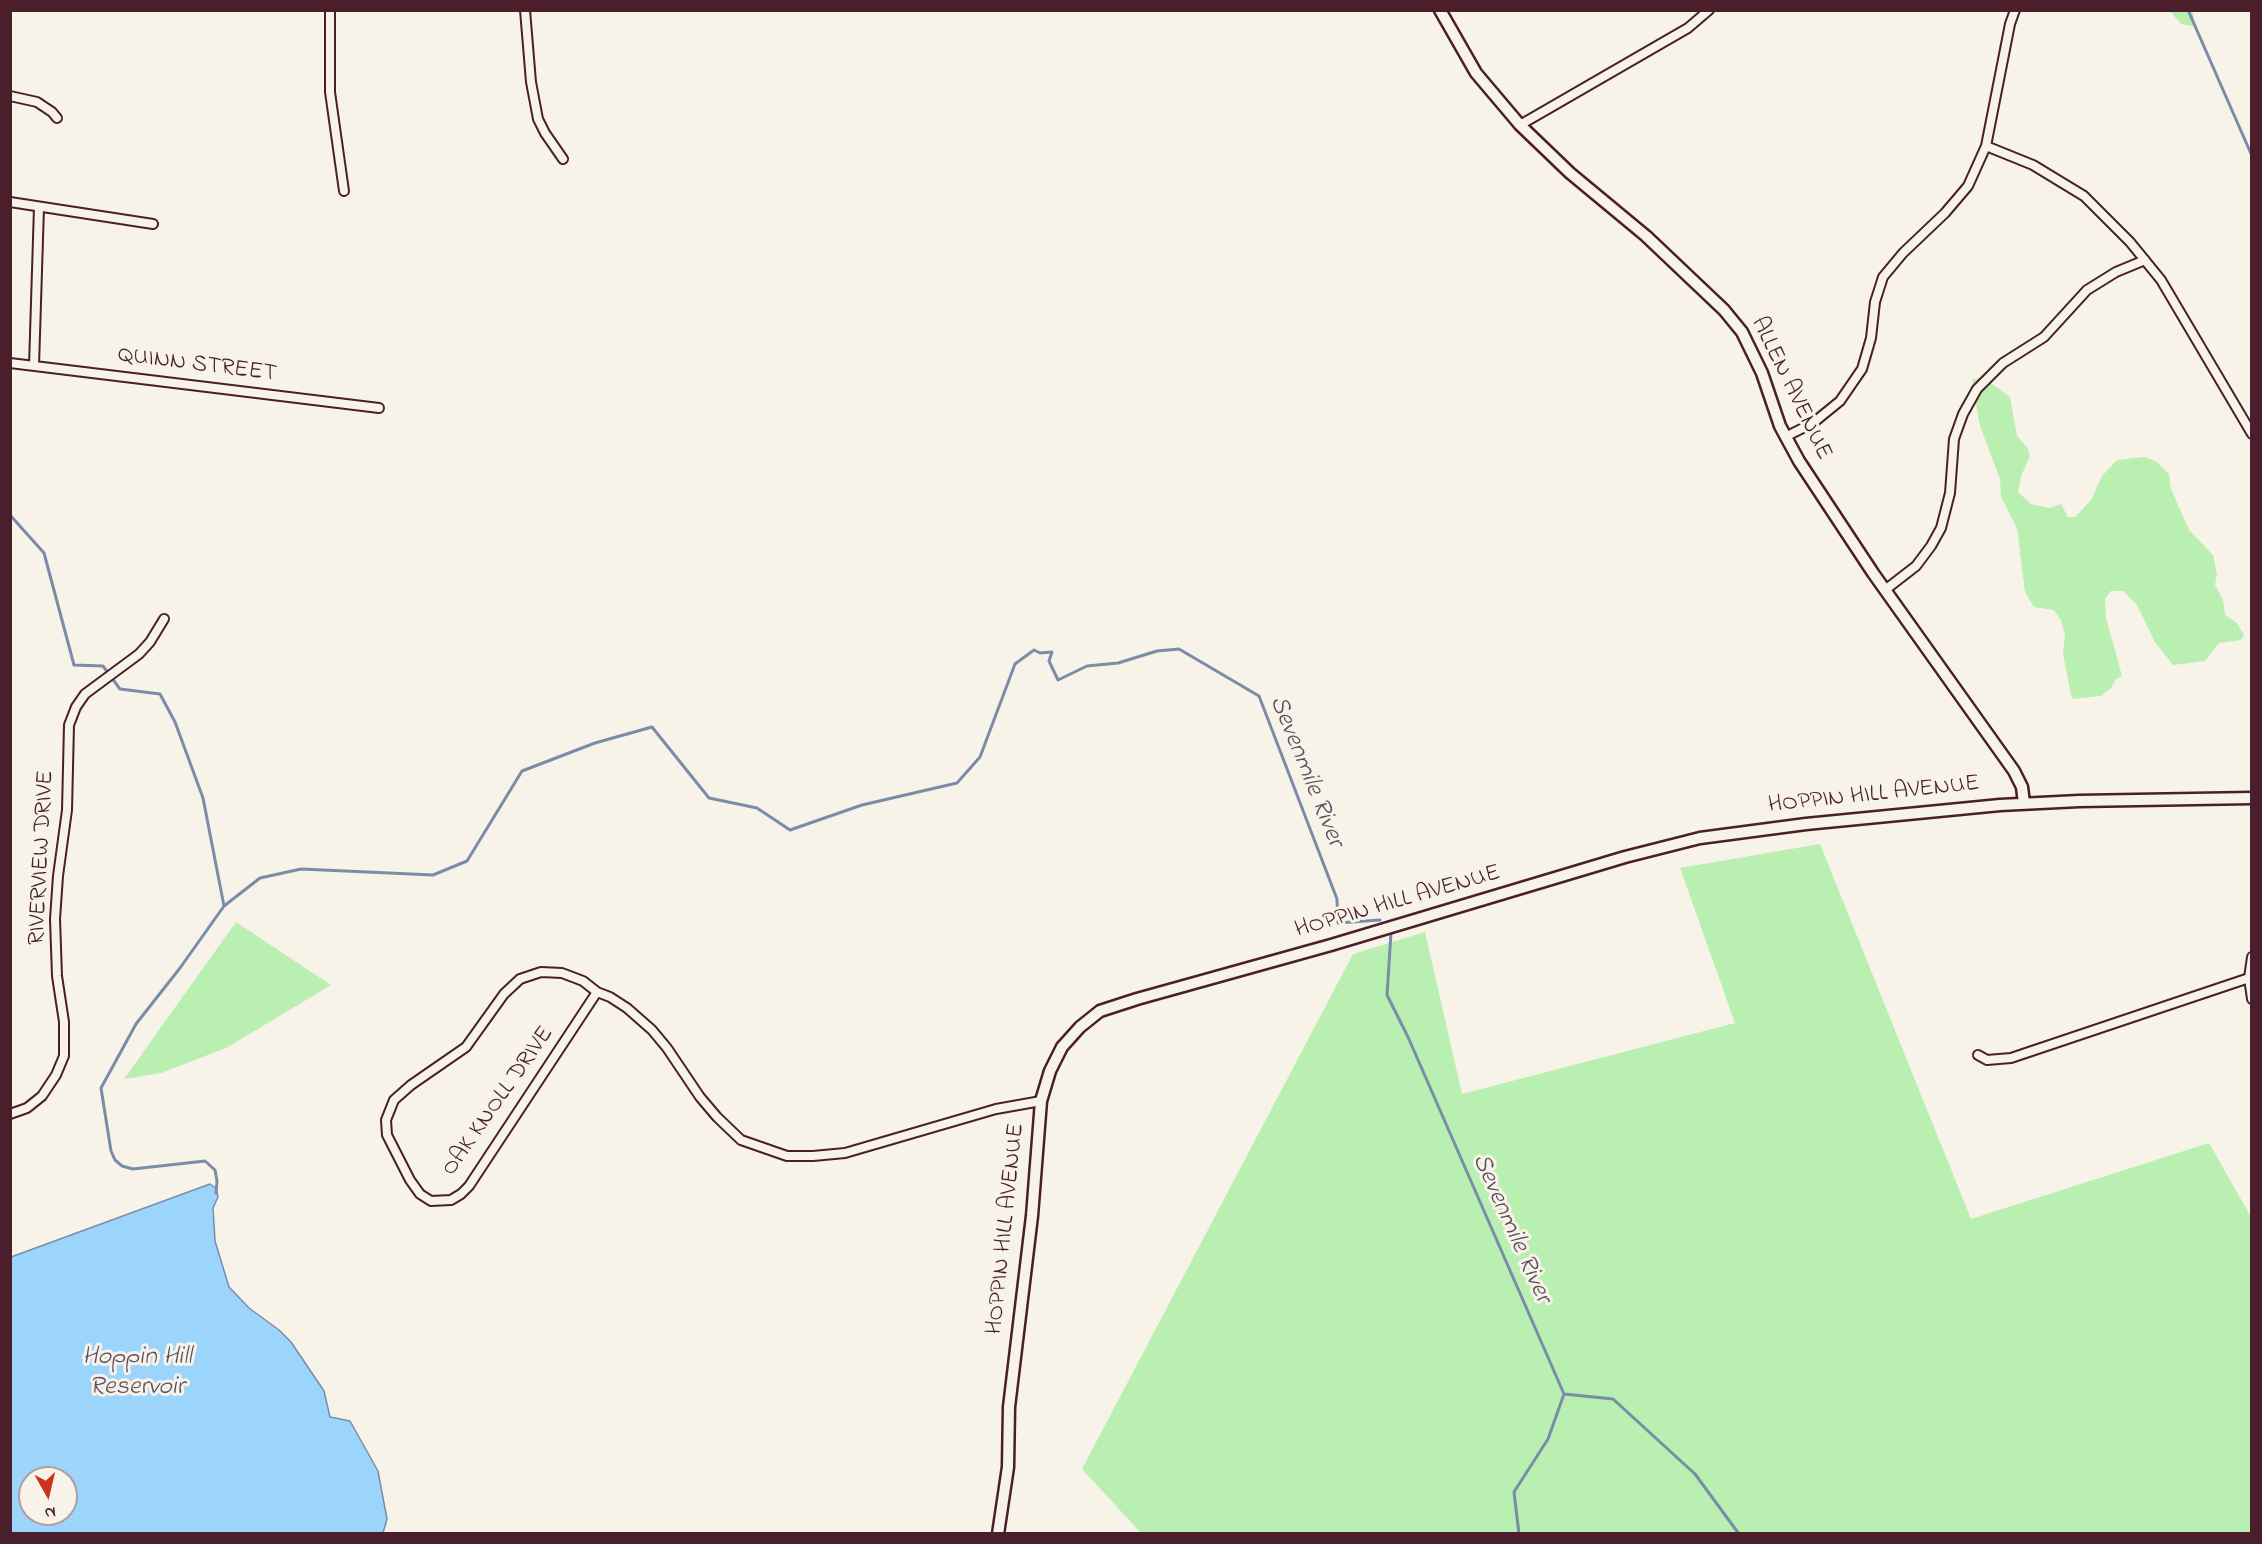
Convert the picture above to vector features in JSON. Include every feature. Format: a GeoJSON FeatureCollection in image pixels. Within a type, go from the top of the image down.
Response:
{"type":"FeatureCollection","features":[{"type":"Feature","properties":{"kind":"street"},"geometry":{"type":"LineString","coordinates":[[330,10],[330,92],[344,191]]}},
{"type":"Feature","properties":{"kind":"street"},"geometry":{"type":"LineString","coordinates":[[525,10],[531,82],[538,119],[545,134],[563,159]]}},
{"type":"Feature","properties":{"kind":"street","name":"ALLEN AVENUE"},"geometry":{"type":"LineString","coordinates":[[1440,10],[1476,74],[1520,125],[1570,173],[1646,236],[1730,316],[1750,345],[1785,437],[1799,461],[1886,590],[2014,771],[2022,787],[2024,803]]}},
{"type":"Feature","properties":{"kind":"street"},"geometry":{"type":"LineString","coordinates":[[1520,125],[1688,28],[1709,10]]}},
{"type":"Feature","properties":{"kind":"street"},"geometry":{"type":"LineString","coordinates":[[1785,437],[1813,423],[1840,401],[1863,369],[1871,338],[1875,302],[1883,278],[1902,253],[1946,213],[1968,186],[1986,146],[2015,10]]}},
{"type":"Feature","properties":{"kind":"street"},"geometry":{"type":"LineString","coordinates":[[10,96],[37,102],[57,118]]}},
{"type":"Feature","properties":{"kind":"street"},"geometry":{"type":"LineString","coordinates":[[1986,146],[2033,165],[2084,196],[2145,260],[2161,280],[2252,434]]}},
{"type":"Feature","properties":{"kind":"street"},"geometry":{"type":"LineString","coordinates":[[10,202],[153,224]]}},
{"type":"Feature","properties":{"kind":"street"},"geometry":{"type":"LineString","coordinates":[[34,366],[39,207]]}},
{"type":"Feature","properties":{"kind":"street"},"geometry":{"type":"LineString","coordinates":[[1886,590],[1916,566],[1941,528],[1950,498],[1954,439],[1963,414],[1977,389],[2003,363],[2026,350],[2050,332],[2087,290],[2116,272],[2145,260]]}},
{"type":"Feature","properties":{"kind":"street","name":"QUINN STREET"},"geometry":{"type":"LineString","coordinates":[[10,363],[379,408]]}},
{"type":"Feature","properties":{"kind":"street","name":"RIVERVIEW DRIVE"},"geometry":{"type":"LineString","coordinates":[[10,1114],[27,1108],[42,1096],[56,1075],[64,1056],[64,1022],[57,976],[55,920],[67,810],[69,725],[76,707],[85,694],[139,654],[150,642],[164,619]]}},
{"type":"Feature","properties":{"kind":"street","name":"HOPPIN HILL AVENUE"},"geometry":{"type":"LineString","coordinates":[[998,1533],[1008,1467],[1009,1407],[1032,1215],[1041,1101],[1050,1071],[1070,1036],[1100,1011],[1681,842],[1806,824],[2024,803],[2252,798]]}},
{"type":"Feature","properties":{"kind":"street"},"geometry":{"type":"LineString","coordinates":[[2252,957],[2249,978],[2252,999]]}},
{"type":"Feature","properties":{"kind":"street","name":"OAK KNOLL DRIVE"},"geometry":{"type":"LineString","coordinates":[[597,992],[469,1186],[451,1200],[431,1201],[420,1194],[410,1180],[387,1135],[386,1120],[394,1100],[466,1047],[504,994],[520,979],[542,972],[562,973],[583,981],[597,992],[627,1008],[652,1030],[700,1097],[741,1140],[787,1156],[845,1153],[996,1109],[1041,1101]]}},
{"type":"Feature","properties":{"kind":"street"},"geometry":{"type":"LineString","coordinates":[[1978,1055],[1987,1060],[2012,1058],[2249,978]]}},
{"type":"Feature","properties":{"kind":"green space"},"geometry":{"type":"Polygon","coordinates":[[[2170,11],[2192,11],[2193,26],[2181,24],[2170,11]]]}},
{"type":"Feature","properties":{"kind":"green space"},"geometry":{"type":"Polygon","coordinates":[[[1979,378],[2010,397],[2017,436],[2027,447],[2030,456],[2021,476],[2018,492],[2031,504],[2050,508],[2061,504],[2068,517],[2075,517],[2091,500],[2102,476],[2117,460],[2145,457],[2157,462],[2169,474],[2171,489],[2189,530],[2213,555],[2217,574],[2215,585],[2223,600],[2225,615],[2237,623],[2244,635],[2241,640],[2219,643],[2205,661],[2173,665],[2155,642],[2137,605],[2123,591],[2111,591],[2105,599],[2106,618],[2122,676],[2116,679],[2111,688],[2101,696],[2072,699],[2063,654],[2065,636],[2061,620],[2054,610],[2034,607],[2025,592],[2017,528],[2001,497],[2000,479],[1980,426],[1972,380],[1979,378]]]}},
{"type":"Feature","properties":{"kind":"green space"},"geometry":{"type":"Polygon","coordinates":[[[1820,844],[1971,1219],[2209,1143],[2251,1217],[2251,1533],[1141,1533],[1082,1469],[1353,954],[1425,932],[1462,1094],[1735,1023],[1680,868],[1820,844]]]}},
{"type":"Feature","properties":{"kind":"green space"},"geometry":{"type":"Polygon","coordinates":[[[236,922],[331,985],[226,1048],[161,1073],[124,1079],[236,922]]]}},
{"type":"Feature","properties":{"kind":"water","name":"Hoppin Hill Reservoir"},"geometry":{"type":"Polygon","coordinates":[[[210,1184],[216,1188],[218,1197],[213,1208],[215,1241],[229,1287],[249,1308],[291,1342],[324,1391],[330,1417],[350,1421],[378,1471],[387,1519],[383,1533],[11,1533],[11,1257],[210,1184]]]}},
{"type":"Feature","properties":{"kind":"waterway"},"geometry":{"type":"LineString","coordinates":[[2188,10],[2252,156]]}},
{"type":"Feature","properties":{"kind":"waterway","name":"Sevenmile River"},"geometry":{"type":"LineString","coordinates":[[10,515],[44,553],[74,665],[103,666],[120,689],[160,694],[175,722],[203,798],[224,906]]}},
{"type":"Feature","properties":{"kind":"waterway","name":"Sevenmile River"},"geometry":{"type":"LineString","coordinates":[[216,1193],[215,1170],[205,1161],[133,1169],[122,1166],[115,1160],[111,1151],[101,1088],[136,1024],[224,906],[260,878],[301,869],[433,875],[467,861],[522,771],[595,743],[652,727],[709,798],[757,808],[790,830],[862,805],[957,783],[980,757],[1015,664],[1034,650],[1040,653],[1052,652],[1049,661],[1058,680],[1087,666],[1118,663],[1157,651],[1179,649],[1259,696],[1337,899],[1338,923],[1380,920]]}},
{"type":"Feature","properties":{"kind":"waterway","name":"Sevenmile River"},"geometry":{"type":"LineString","coordinates":[[1391,933],[1387,995],[1408,1037],[1564,1394],[1548,1439],[1514,1492],[1519,1534]]}},
{"type":"Feature","properties":{"kind":"waterway"},"geometry":{"type":"LineString","coordinates":[[1564,1394],[1613,1399],[1695,1474],[1739,1534]]}}]}
